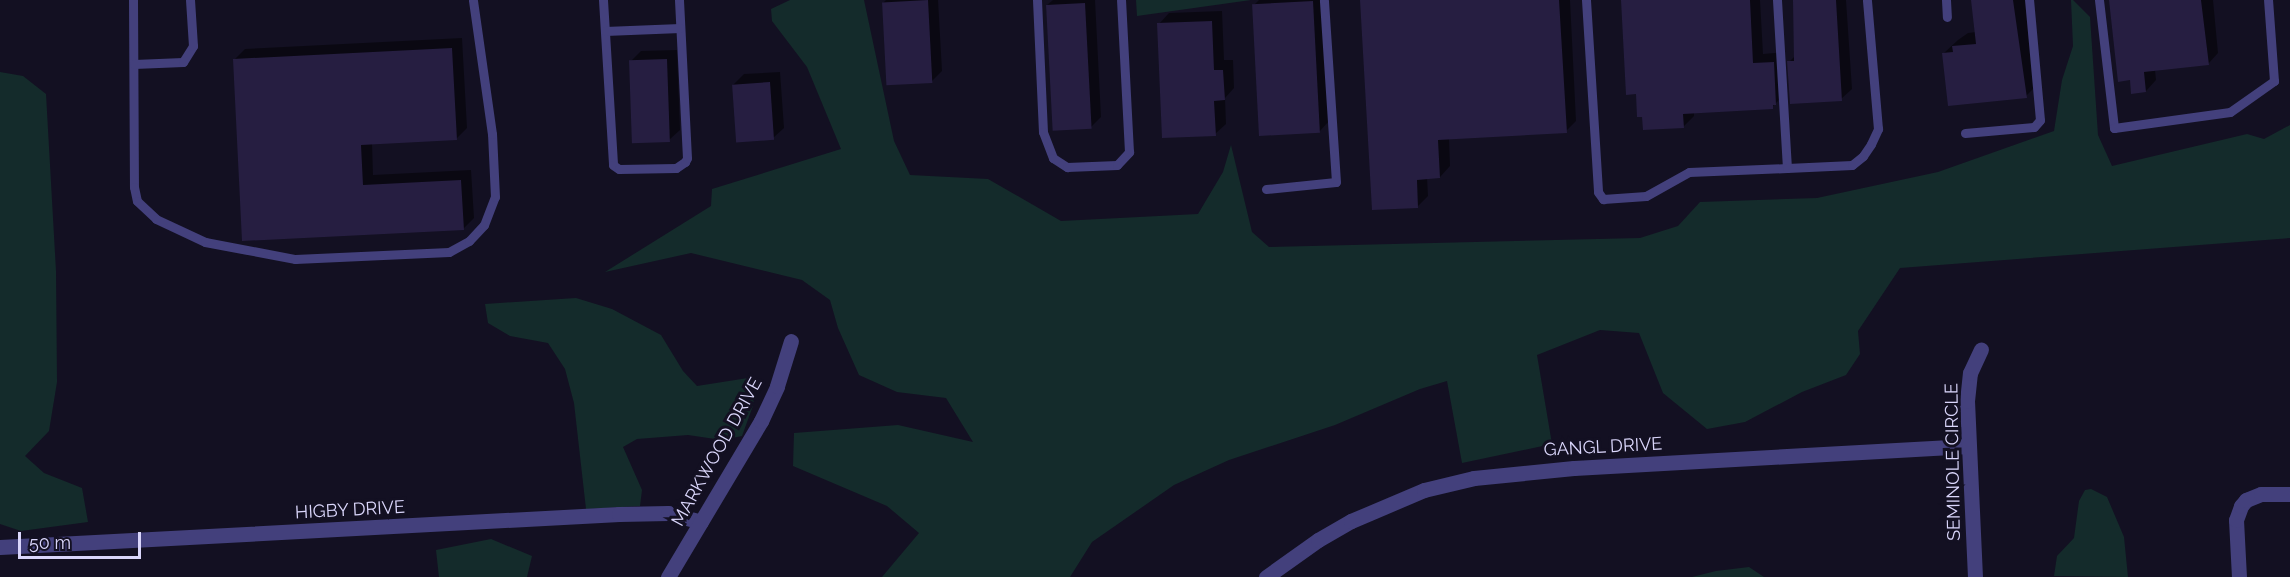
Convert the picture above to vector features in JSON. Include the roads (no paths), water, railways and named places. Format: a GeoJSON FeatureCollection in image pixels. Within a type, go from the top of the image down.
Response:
{"type":"FeatureCollection","features":[{"type":"Feature","properties":{"kind":"street","name":"MARKWOOD DRIVE"},"geometry":{"type":"LineString","coordinates":[[668,577],[761,421],[777,386],[792,341]]}},
{"type":"Feature","properties":{"kind":"street","name":"SEMINOLE CIRCLE"},"geometry":{"type":"LineString","coordinates":[[1976,577],[1967,400],[1970,373],[1981,349]]}},
{"type":"Feature","properties":{"kind":"street","name":"GANGL DRIVE"},"geometry":{"type":"LineString","coordinates":[[1266,577],[1318,540],[1351,521],[1424,490],[1474,478],[1574,468],[1968,446]]}},
{"type":"Feature","properties":{"kind":"street"},"geometry":{"type":"LineString","coordinates":[[2239,577],[2236,520],[2241,506],[2253,496],[2290,494]]}},
{"type":"Feature","properties":{"kind":"street","name":"HIGBY DRIVE"},"geometry":{"type":"LineString","coordinates":[[0,547],[619,514],[668,513],[701,522]]}},
{"type":"Feature","properties":{"kind":"lane"},"geometry":{"type":"LineString","coordinates":[[133,0],[134,187],[137,201],[156,219],[204,242],[295,259],[449,252],[469,241],[484,225],[495,197],[492,134],[473,0]]}},
{"type":"Feature","properties":{"kind":"lane"},"geometry":{"type":"LineString","coordinates":[[134,64],[183,62],[193,46],[190,0]]}},
{"type":"Feature","properties":{"kind":"lane"},"geometry":{"type":"LineString","coordinates":[[603,0],[613,165],[619,170],[676,168],[687,158],[679,0]]}},
{"type":"Feature","properties":{"kind":"lane"},"geometry":{"type":"LineString","coordinates":[[1037,0],[1043,132],[1053,158],[1067,167],[1117,165],[1129,152],[1121,0]]}},
{"type":"Feature","properties":{"kind":"lane"},"geometry":{"type":"LineString","coordinates":[[1266,189],[1336,182],[1324,0]]}},
{"type":"Feature","properties":{"kind":"lane"},"geometry":{"type":"LineString","coordinates":[[1586,0],[1598,192],[1603,199],[1646,196],[1689,172],[1852,165],[1863,156],[1878,129],[1867,0]]}},
{"type":"Feature","properties":{"kind":"lane"},"geometry":{"type":"LineString","coordinates":[[1777,0],[1787,168]]}},
{"type":"Feature","properties":{"kind":"lane"},"geometry":{"type":"LineString","coordinates":[[1946,0],[1947,17]]}},
{"type":"Feature","properties":{"kind":"lane"},"geometry":{"type":"LineString","coordinates":[[1965,133],[2034,127],[2040,120],[2029,0]]}},
{"type":"Feature","properties":{"kind":"lane"},"geometry":{"type":"LineString","coordinates":[[2099,0],[2114,128],[2230,112],[2274,81],[2268,0]]}},
{"type":"Feature","properties":{"kind":"lane"},"geometry":{"type":"LineString","coordinates":[[605,31],[680,28]]}}]}
